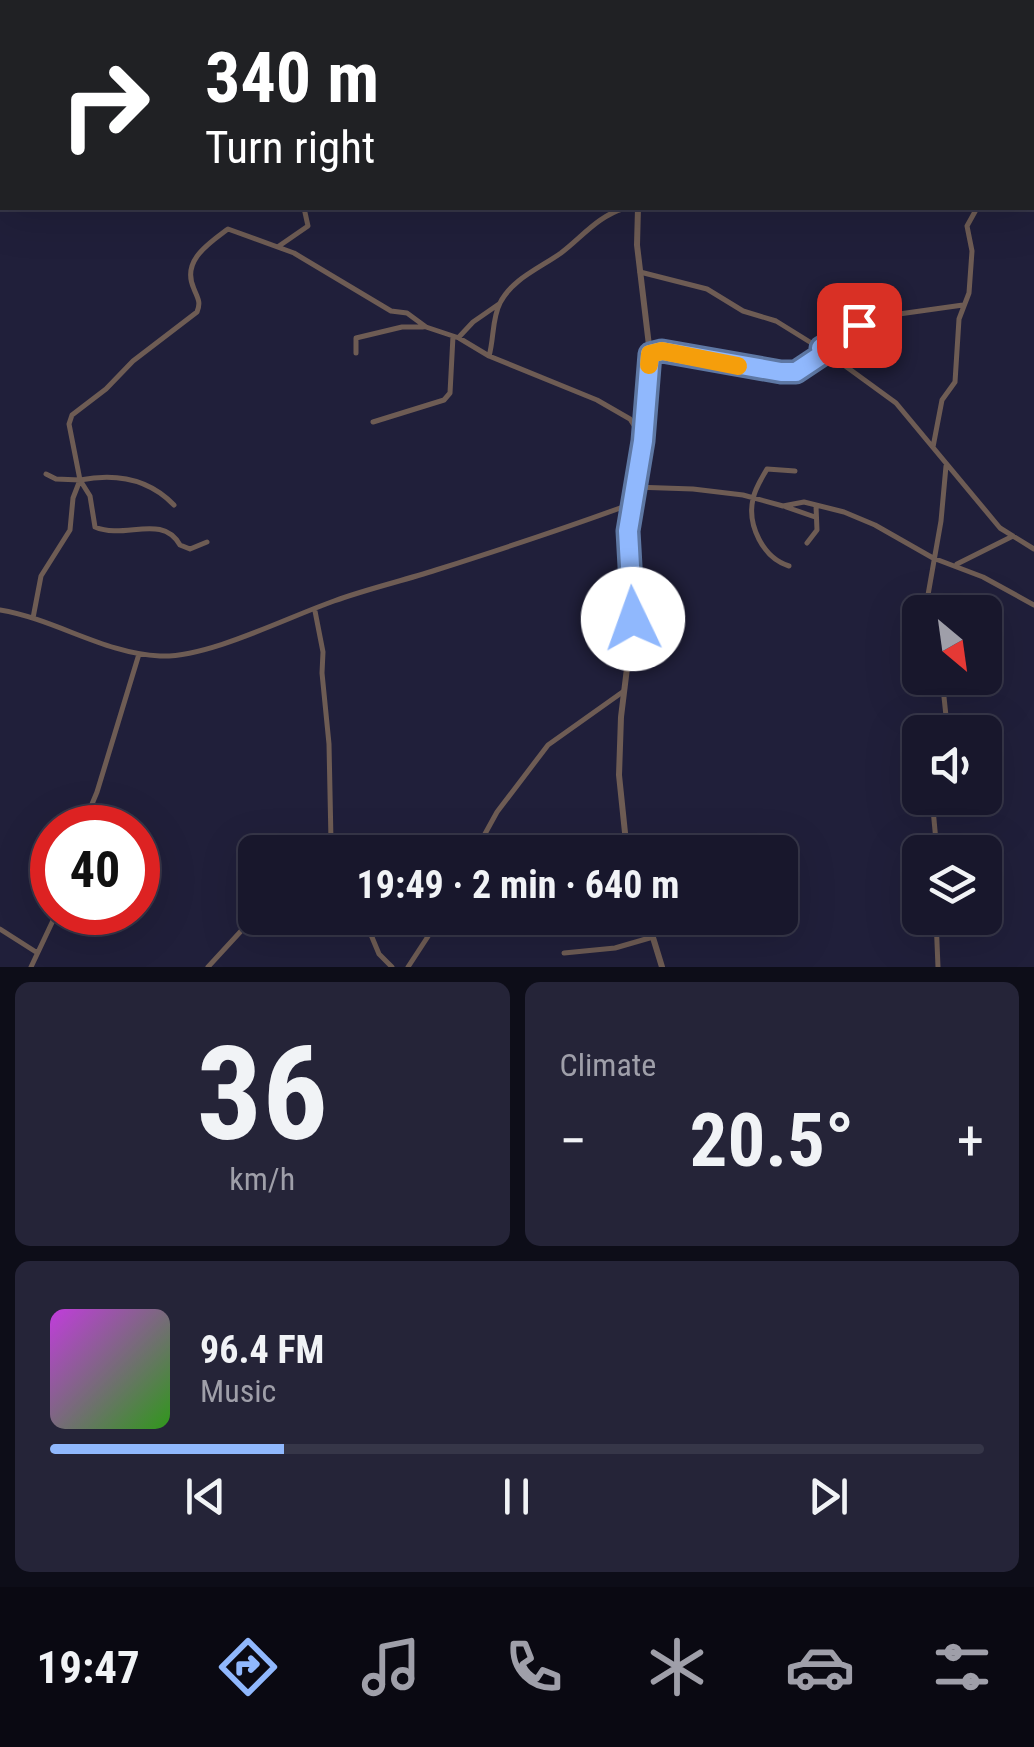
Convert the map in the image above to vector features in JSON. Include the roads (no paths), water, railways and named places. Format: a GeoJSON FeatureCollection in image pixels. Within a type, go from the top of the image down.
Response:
{"type":"FeatureCollection","features":[{"type":"Feature","properties":{"kind":"street"},"geometry":{"type":"LineString","coordinates":[[279,246],[308,226],[304,210]]}},
{"type":"Feature","properties":{"kind":"street"},"geometry":{"type":"LineString","coordinates":[[373,422],[444,400],[450,394],[456,337],[499,304],[524,277],[601,218],[620,210]]}},
{"type":"Feature","properties":{"kind":"street"},"geometry":{"type":"LineString","coordinates":[[625,835],[619,775],[633,619],[628,531],[643,441],[650,354],[640,272],[638,210]]}},
{"type":"Feature","properties":{"kind":"street"},"geometry":{"type":"LineString","coordinates":[[933,447],[942,400],[954,382],[958,319],[970,293],[972,263],[967,226],[976,210]]}},
{"type":"Feature","properties":{"kind":"street"},"geometry":{"type":"LineString","coordinates":[[207,542],[190,549],[160,529],[110,533],[95,527],[90,496],[80,480],[69,424],[71,417],[106,389],[136,357],[197,312],[200,302],[189,272],[198,254],[230,229],[279,246],[426,327],[596,400],[632,421],[645,421]]}},
{"type":"Feature","properties":{"kind":"street"},"geometry":{"type":"LineString","coordinates":[[640,272],[707,290],[743,312],[776,321],[824,350],[896,403],[1000,528],[1034,549]]}},
{"type":"Feature","properties":{"kind":"street"},"geometry":{"type":"LineString","coordinates":[[489,356],[499,304]]}},
{"type":"Feature","properties":{"kind":"street"},"geometry":{"type":"LineString","coordinates":[[650,354],[662,351],[796,372],[859,325],[892,315],[964,305]]}},
{"type":"Feature","properties":{"kind":"street"},"geometry":{"type":"LineString","coordinates":[[356,353],[356,338],[402,327],[426,327]]}},
{"type":"Feature","properties":{"kind":"street"},"geometry":{"type":"LineString","coordinates":[[445,334],[465,328]]}},
{"type":"Feature","properties":{"kind":"street"},"geometry":{"type":"LineString","coordinates":[[632,421],[643,441]]}},
{"type":"Feature","properties":{"kind":"street"},"geometry":{"type":"LineString","coordinates":[[928,595],[946,466]]}},
{"type":"Feature","properties":{"kind":"street"},"geometry":{"type":"LineString","coordinates":[[789,566],[778,563],[762,545],[751,521],[753,498],[767,469],[794,471]]}},
{"type":"Feature","properties":{"kind":"street"},"geometry":{"type":"LineString","coordinates":[[46,474],[56,479],[80,480],[118,475],[158,489],[174,506]]}},
{"type":"Feature","properties":{"kind":"street"},"geometry":{"type":"LineString","coordinates":[[33,618],[41,576],[70,530],[73,498],[80,480]]}},
{"type":"Feature","properties":{"kind":"street"},"geometry":{"type":"LineString","coordinates":[[634,488],[692,488],[753,498],[815,517]]}},
{"type":"Feature","properties":{"kind":"street"},"geometry":{"type":"LineString","coordinates":[[783,506],[804,502],[844,512],[1034,605]]}},
{"type":"Feature","properties":{"kind":"street"},"geometry":{"type":"LineString","coordinates":[[0,610],[139,654],[183,654],[631,504]]}},
{"type":"Feature","properties":{"kind":"street"},"geometry":{"type":"LineString","coordinates":[[807,543],[817,530],[816,506]]}},
{"type":"Feature","properties":{"kind":"street"},"geometry":{"type":"LineString","coordinates":[[955,565],[1013,536]]}},
{"type":"Feature","properties":{"kind":"street"},"geometry":{"type":"LineString","coordinates":[[315,611],[323,652],[330,744],[331,835]]}},
{"type":"Feature","properties":{"kind":"street"},"geometry":{"type":"LineString","coordinates":[[92,805],[139,654]]}},
{"type":"Feature","properties":{"kind":"street"},"geometry":{"type":"LineString","coordinates":[[485,835],[497,812],[548,745],[624,692]]}},
{"type":"Feature","properties":{"kind":"street"},"geometry":{"type":"LineString","coordinates":[[0,930],[36,952]]}},
{"type":"Feature","properties":{"kind":"street"},"geometry":{"type":"LineString","coordinates":[[208,967],[238,934]]}},
{"type":"Feature","properties":{"kind":"street"},"geometry":{"type":"LineString","coordinates":[[31,967],[47,935]]}},
{"type":"Feature","properties":{"kind":"street"},"geometry":{"type":"LineString","coordinates":[[371,935],[379,954],[392,967]]}},
{"type":"Feature","properties":{"kind":"street"},"geometry":{"type":"LineString","coordinates":[[408,967],[429,935]]}},
{"type":"Feature","properties":{"kind":"street"},"geometry":{"type":"LineString","coordinates":[[937,935],[938,967]]}},
{"type":"Feature","properties":{"kind":"street"},"geometry":{"type":"LineString","coordinates":[[564,953],[615,948],[654,937],[662,967]]}}]}
